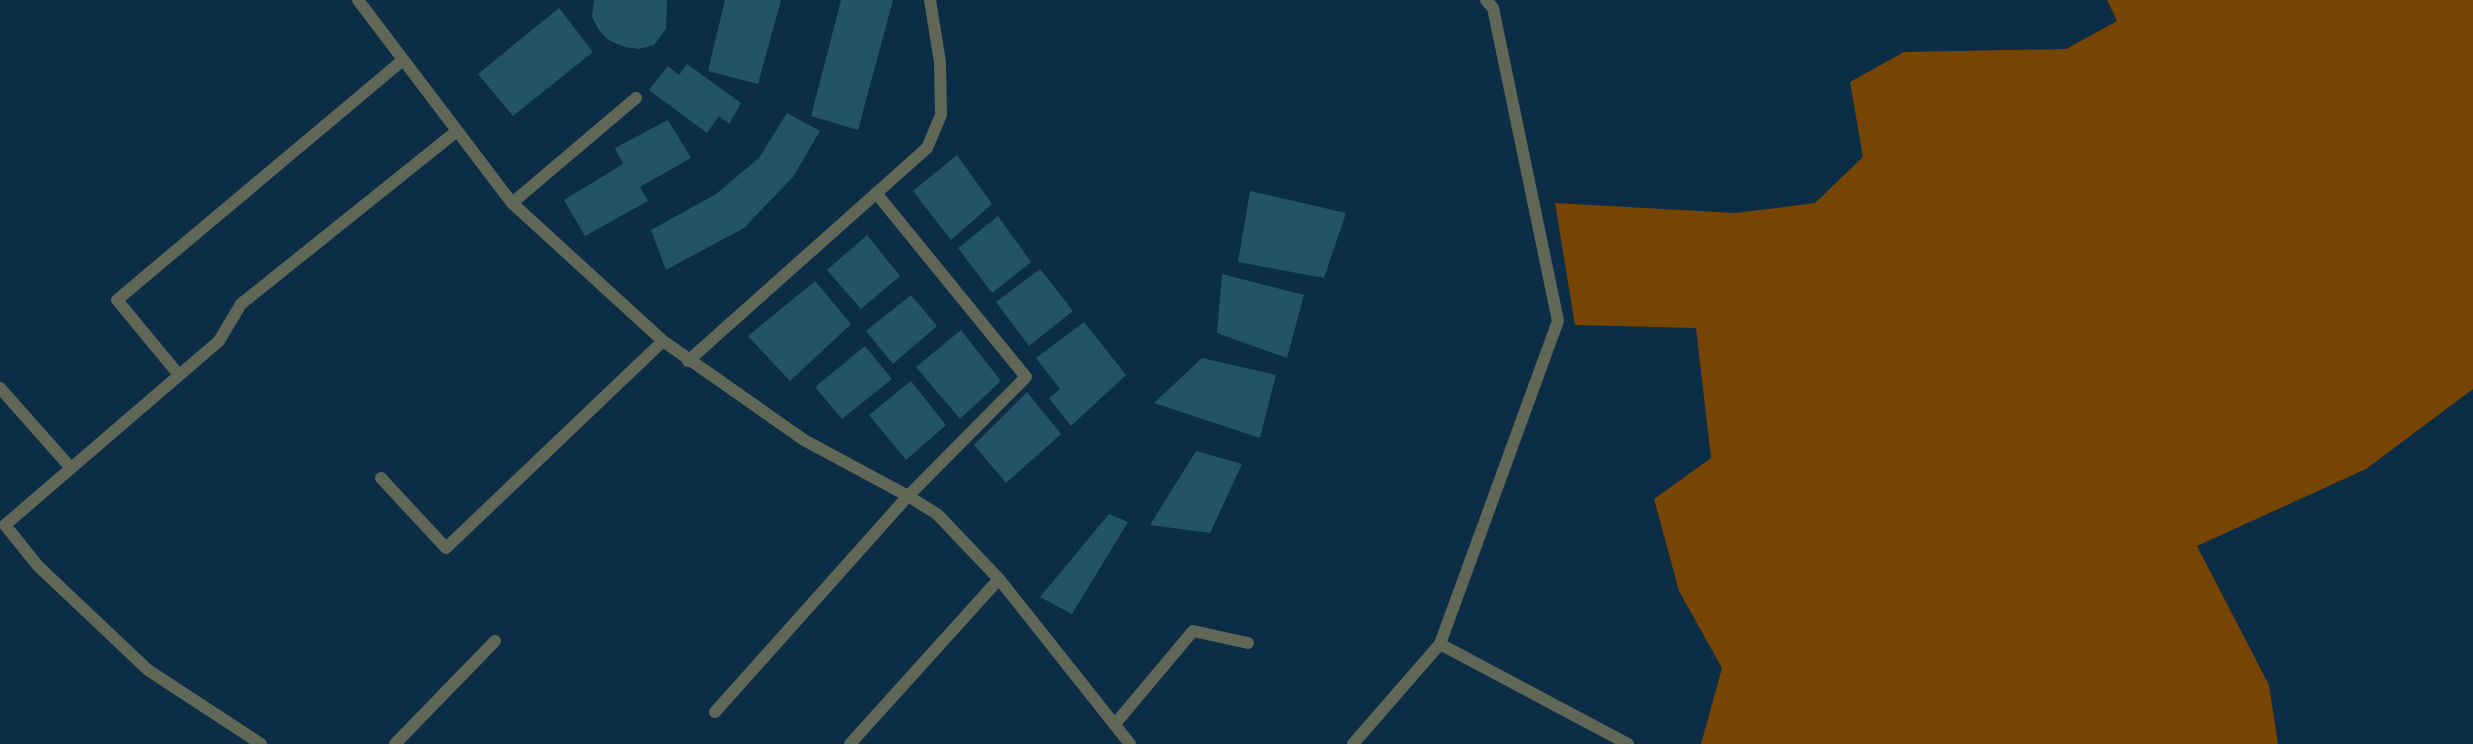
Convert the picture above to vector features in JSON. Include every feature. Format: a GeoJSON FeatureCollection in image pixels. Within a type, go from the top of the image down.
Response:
{"type":"FeatureCollection","features":[{"type":"Feature","properties":{"kind":"street"},"geometry":{"type":"LineString","coordinates":[[358,0],[512,203],[662,342],[804,440],[908,496],[937,514],[999,579],[1130,744]]}},
{"type":"Feature","properties":{"kind":"street"},"geometry":{"type":"LineString","coordinates":[[688,361],[927,148],[941,115],[940,62],[930,0]]}},
{"type":"Feature","properties":{"kind":"street"},"geometry":{"type":"LineString","coordinates":[[1353,744],[1440,644],[1558,321],[1493,8],[1486,0]]}},
{"type":"Feature","properties":{"kind":"street"},"geometry":{"type":"LineString","coordinates":[[179,375],[117,300],[403,60]]}},
{"type":"Feature","properties":{"kind":"street"},"geometry":{"type":"LineString","coordinates":[[512,203],[636,98]]}},
{"type":"Feature","properties":{"kind":"street"},"geometry":{"type":"LineString","coordinates":[[261,744],[148,670],[38,566],[2,523],[71,468],[219,341],[241,304],[457,131]]}},
{"type":"Feature","properties":{"kind":"street"},"geometry":{"type":"LineString","coordinates":[[715,712],[908,496],[1026,377],[876,193]]}},
{"type":"Feature","properties":{"kind":"street"},"geometry":{"type":"LineString","coordinates":[[381,478],[446,548],[662,342]]}},
{"type":"Feature","properties":{"kind":"street"},"geometry":{"type":"LineString","coordinates":[[0,388],[71,468]]}},
{"type":"Feature","properties":{"kind":"street"},"geometry":{"type":"LineString","coordinates":[[850,744],[999,579]]}},
{"type":"Feature","properties":{"kind":"street"},"geometry":{"type":"LineString","coordinates":[[1115,724],[1193,631],[1248,643]]}},
{"type":"Feature","properties":{"kind":"street"},"geometry":{"type":"LineString","coordinates":[[395,744],[495,640]]}},
{"type":"Feature","properties":{"kind":"street"},"geometry":{"type":"LineString","coordinates":[[1440,644],[1628,744]]}},
{"type":"Feature","properties":{"kind":"shaded area"},"geometry":{"type":"Polygon","coordinates":[[[2107,0],[2473,0],[2473,389],[2366,469],[2197,546],[2269,685],[2278,744],[1701,744],[1722,668],[1679,591],[1654,499],[1711,458],[1696,328],[1575,325],[1555,203],[1735,213],[1815,203],[1863,157],[1850,82],[1904,52],[2066,49],[2117,21],[2107,0]]]}},
{"type":"Feature","properties":{"kind":"building"},"geometry":{"type":"Polygon","coordinates":[[[594,0],[667,0],[666,29],[654,45],[639,49],[625,47],[608,40],[599,30],[592,17],[594,0]]]}},
{"type":"Feature","properties":{"kind":"building"},"geometry":{"type":"Polygon","coordinates":[[[725,0],[781,0],[758,84],[708,71],[725,0]]]}},
{"type":"Feature","properties":{"kind":"building"},"geometry":{"type":"Polygon","coordinates":[[[841,0],[893,0],[858,130],[811,116],[841,0]]]}},
{"type":"Feature","properties":{"kind":"building"},"geometry":{"type":"Polygon","coordinates":[[[559,8],[593,52],[513,116],[478,74],[559,8]]]}},
{"type":"Feature","properties":{"kind":"building"},"geometry":{"type":"Polygon","coordinates":[[[687,64],[741,103],[729,124],[719,116],[707,133],[649,90],[668,66],[679,75],[687,64]]]}},
{"type":"Feature","properties":{"kind":"building"},"geometry":{"type":"Polygon","coordinates":[[[787,113],[820,131],[793,177],[744,228],[666,270],[651,230],[716,194],[759,158],[787,113]]]}},
{"type":"Feature","properties":{"kind":"building"},"geometry":{"type":"Polygon","coordinates":[[[668,120],[691,158],[640,187],[648,201],[585,236],[564,200],[623,164],[615,148],[668,120]]]}},
{"type":"Feature","properties":{"kind":"building"},"geometry":{"type":"Polygon","coordinates":[[[957,155],[992,204],[951,240],[913,191],[957,155]]]}},
{"type":"Feature","properties":{"kind":"building"},"geometry":{"type":"Polygon","coordinates":[[[1250,191],[1346,213],[1324,278],[1238,262],[1250,191]]]}},
{"type":"Feature","properties":{"kind":"building"},"geometry":{"type":"Polygon","coordinates":[[[998,216],[1031,262],[992,293],[958,248],[998,216]]]}},
{"type":"Feature","properties":{"kind":"building"},"geometry":{"type":"Polygon","coordinates":[[[867,235],[900,276],[861,309],[827,270],[867,235]]]}},
{"type":"Feature","properties":{"kind":"building"},"geometry":{"type":"Polygon","coordinates":[[[1040,269],[1073,311],[1029,346],[996,302],[1040,269]]]}},
{"type":"Feature","properties":{"kind":"building"},"geometry":{"type":"Polygon","coordinates":[[[1222,274],[1304,295],[1287,358],[1217,333],[1222,274]]]}},
{"type":"Feature","properties":{"kind":"building"},"geometry":{"type":"Polygon","coordinates":[[[815,281],[851,324],[790,381],[748,336],[815,281]]]}},
{"type":"Feature","properties":{"kind":"building"},"geometry":{"type":"Polygon","coordinates":[[[911,295],[937,326],[893,364],[866,331],[911,295]]]}},
{"type":"Feature","properties":{"kind":"building"},"geometry":{"type":"Polygon","coordinates":[[[1084,322],[1126,375],[1071,426],[1049,398],[1060,389],[1036,358],[1084,322]]]}},
{"type":"Feature","properties":{"kind":"building"},"geometry":{"type":"Polygon","coordinates":[[[961,330],[1001,381],[960,419],[916,367],[961,330]]]}},
{"type":"Feature","properties":{"kind":"building"},"geometry":{"type":"Polygon","coordinates":[[[865,346],[892,379],[842,419],[815,387],[865,346]]]}},
{"type":"Feature","properties":{"kind":"building"},"geometry":{"type":"Polygon","coordinates":[[[1202,358],[1276,375],[1260,438],[1154,403],[1202,358]]]}},
{"type":"Feature","properties":{"kind":"building"},"geometry":{"type":"Polygon","coordinates":[[[911,381],[946,425],[906,460],[869,415],[911,381]]]}},
{"type":"Feature","properties":{"kind":"building"},"geometry":{"type":"Polygon","coordinates":[[[1027,392],[1061,434],[1006,483],[974,445],[1027,392]]]}},
{"type":"Feature","properties":{"kind":"building"},"geometry":{"type":"Polygon","coordinates":[[[1196,451],[1242,464],[1210,533],[1150,525],[1196,451]]]}},
{"type":"Feature","properties":{"kind":"building"},"geometry":{"type":"Polygon","coordinates":[[[1109,514],[1128,522],[1072,614],[1040,597],[1109,514]]]}}]}
